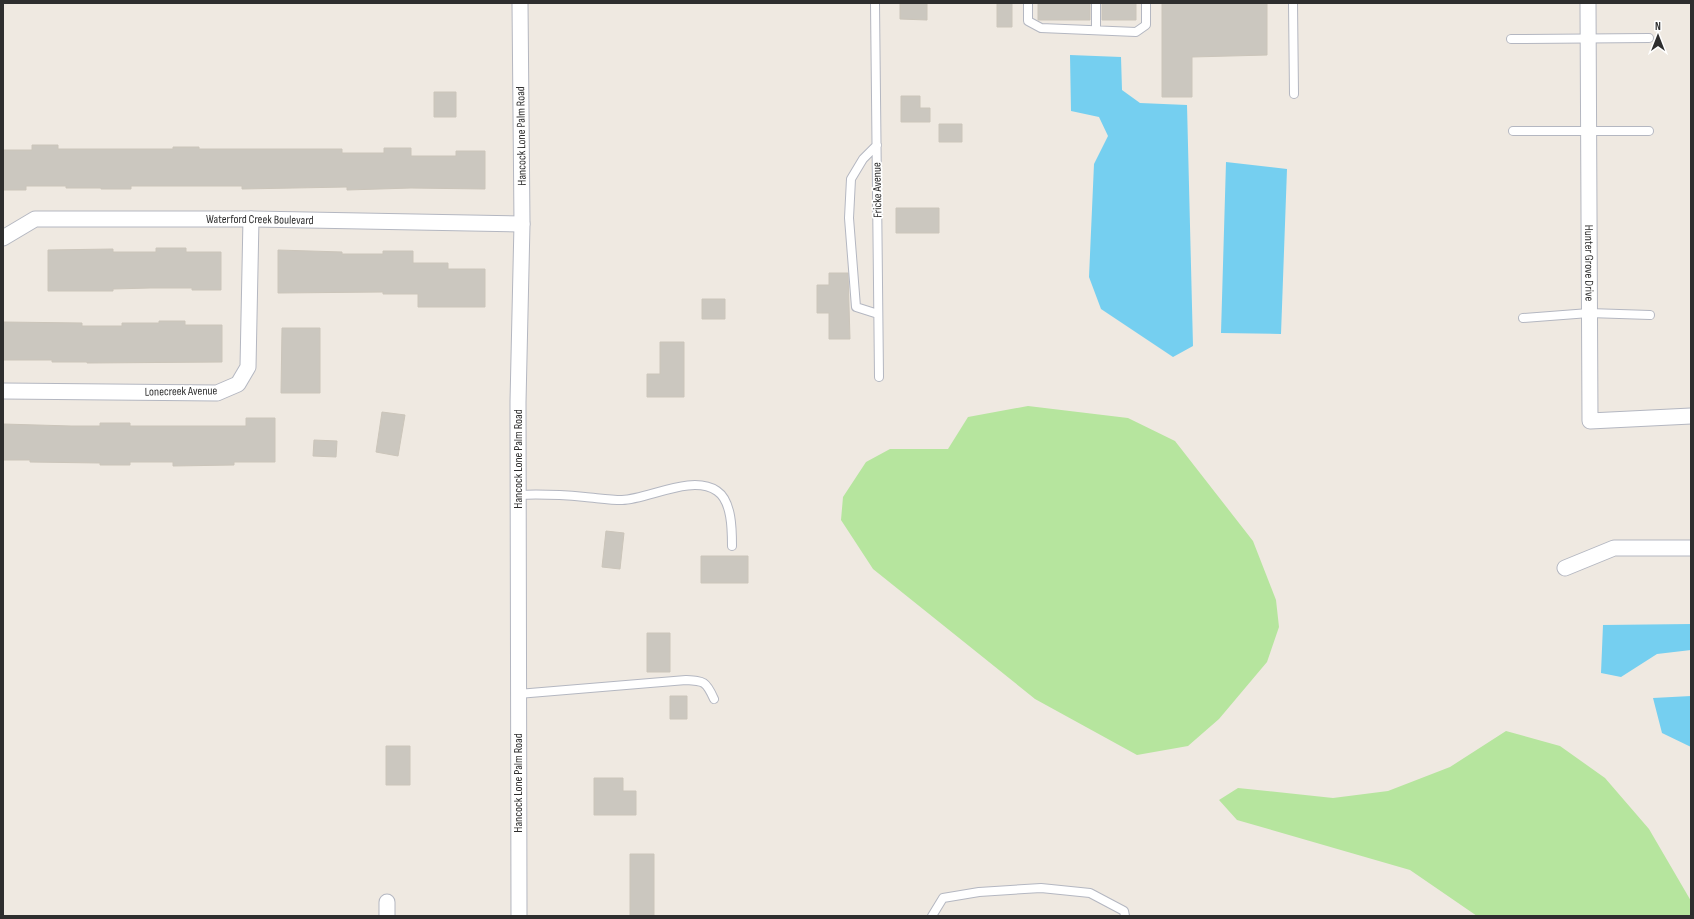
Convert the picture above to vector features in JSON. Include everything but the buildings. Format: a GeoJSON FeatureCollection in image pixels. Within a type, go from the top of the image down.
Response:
{"type":"FeatureCollection","features":[{"type":"Feature","properties":{"kind":"street","name":"Hancock Lone Palm Road"},"geometry":{"type":"LineString","coordinates":[[519,916],[518,402],[522,224],[520,3]]}},
{"type":"Feature","properties":{"kind":"street","name":"Hunter Grove Drive"},"geometry":{"type":"LineString","coordinates":[[1588,3],[1590,421],[1691,416]]}},
{"type":"Feature","properties":{"kind":"street","name":"Waterford Creek Boulevard"},"geometry":{"type":"LineString","coordinates":[[3,238],[35,219],[251,219],[522,224]]}},
{"type":"Feature","properties":{"kind":"street","name":"Lonecreek Avenue"},"geometry":{"type":"LineString","coordinates":[[3,391],[217,392],[238,384],[248,367],[251,219]]}},
{"type":"Feature","properties":{"kind":"street"},"geometry":{"type":"LineString","coordinates":[[1565,568],[1614,548],[1691,548]]}},
{"type":"Feature","properties":{"kind":"lane","name":"Fricke Avenue"},"geometry":{"type":"LineString","coordinates":[[875,3],[879,377]]}},
{"type":"Feature","properties":{"kind":"lane"},"geometry":{"type":"LineString","coordinates":[[1028,3],[1028,20],[1041,28],[1136,32],[1146,25],[1146,3]]}},
{"type":"Feature","properties":{"kind":"lane"},"geometry":{"type":"LineString","coordinates":[[1096,3],[1096,30]]}},
{"type":"Feature","properties":{"kind":"lane"},"geometry":{"type":"LineString","coordinates":[[1293,3],[1294,94]]}},
{"type":"Feature","properties":{"kind":"lane"},"geometry":{"type":"LineString","coordinates":[[1511,39],[1649,38]]}},
{"type":"Feature","properties":{"kind":"lane"},"geometry":{"type":"LineString","coordinates":[[1513,131],[1649,131]]}},
{"type":"Feature","properties":{"kind":"lane"},"geometry":{"type":"LineString","coordinates":[[877,145],[863,159],[851,179],[849,218],[856,307],[878,314]]}},
{"type":"Feature","properties":{"kind":"lane"},"geometry":{"type":"LineString","coordinates":[[1523,318],[1589,313],[1650,315]]}},
{"type":"Feature","properties":{"kind":"lane"},"geometry":{"type":"LineString","coordinates":[[518,495],[548,494],[623,500],[672,488],[700,485],[718,492],[727,504],[731,520],[732,546]]}},
{"type":"Feature","properties":{"kind":"lane"},"geometry":{"type":"LineString","coordinates":[[518,694],[686,680],[700,681],[708,686],[714,699]]}},
{"type":"Feature","properties":{"kind":"lane"},"geometry":{"type":"LineString","coordinates":[[932,916],[943,898],[979,892],[1041,888],[1090,893],[1124,911],[1125,916]]}},
{"type":"Feature","properties":{"kind":"green space"},"geometry":{"type":"Polygon","coordinates":[[[1028,406],[1128,418],[1175,441],[1253,541],[1276,600],[1279,627],[1267,662],[1219,719],[1188,746],[1137,755],[1035,699],[873,569],[841,520],[843,497],[866,462],[890,449],[948,449],[968,417],[1028,406]]]}},
{"type":"Feature","properties":{"kind":"green space"},"geometry":{"type":"Polygon","coordinates":[[[1506,731],[1560,746],[1605,778],[1649,829],[1691,901],[1691,916],[1477,916],[1410,870],[1237,820],[1219,800],[1238,788],[1333,798],[1388,791],[1450,767],[1506,731]]]}},
{"type":"Feature","properties":{"kind":"water"},"geometry":{"type":"Polygon","coordinates":[[[1070,55],[1121,57],[1122,90],[1140,103],[1187,105],[1193,346],[1173,357],[1101,309],[1089,277],[1094,164],[1108,136],[1099,117],[1071,111],[1070,55]]]}},
{"type":"Feature","properties":{"kind":"water"},"geometry":{"type":"Polygon","coordinates":[[[1226,162],[1287,169],[1281,334],[1221,333],[1226,162]]]}},
{"type":"Feature","properties":{"kind":"water"},"geometry":{"type":"Polygon","coordinates":[[[1691,624],[1691,650],[1657,654],[1621,677],[1601,673],[1603,625],[1691,624]]]}},
{"type":"Feature","properties":{"kind":"water"},"geometry":{"type":"Polygon","coordinates":[[[1691,696],[1691,747],[1662,733],[1653,698],[1691,696]]]}}]}
